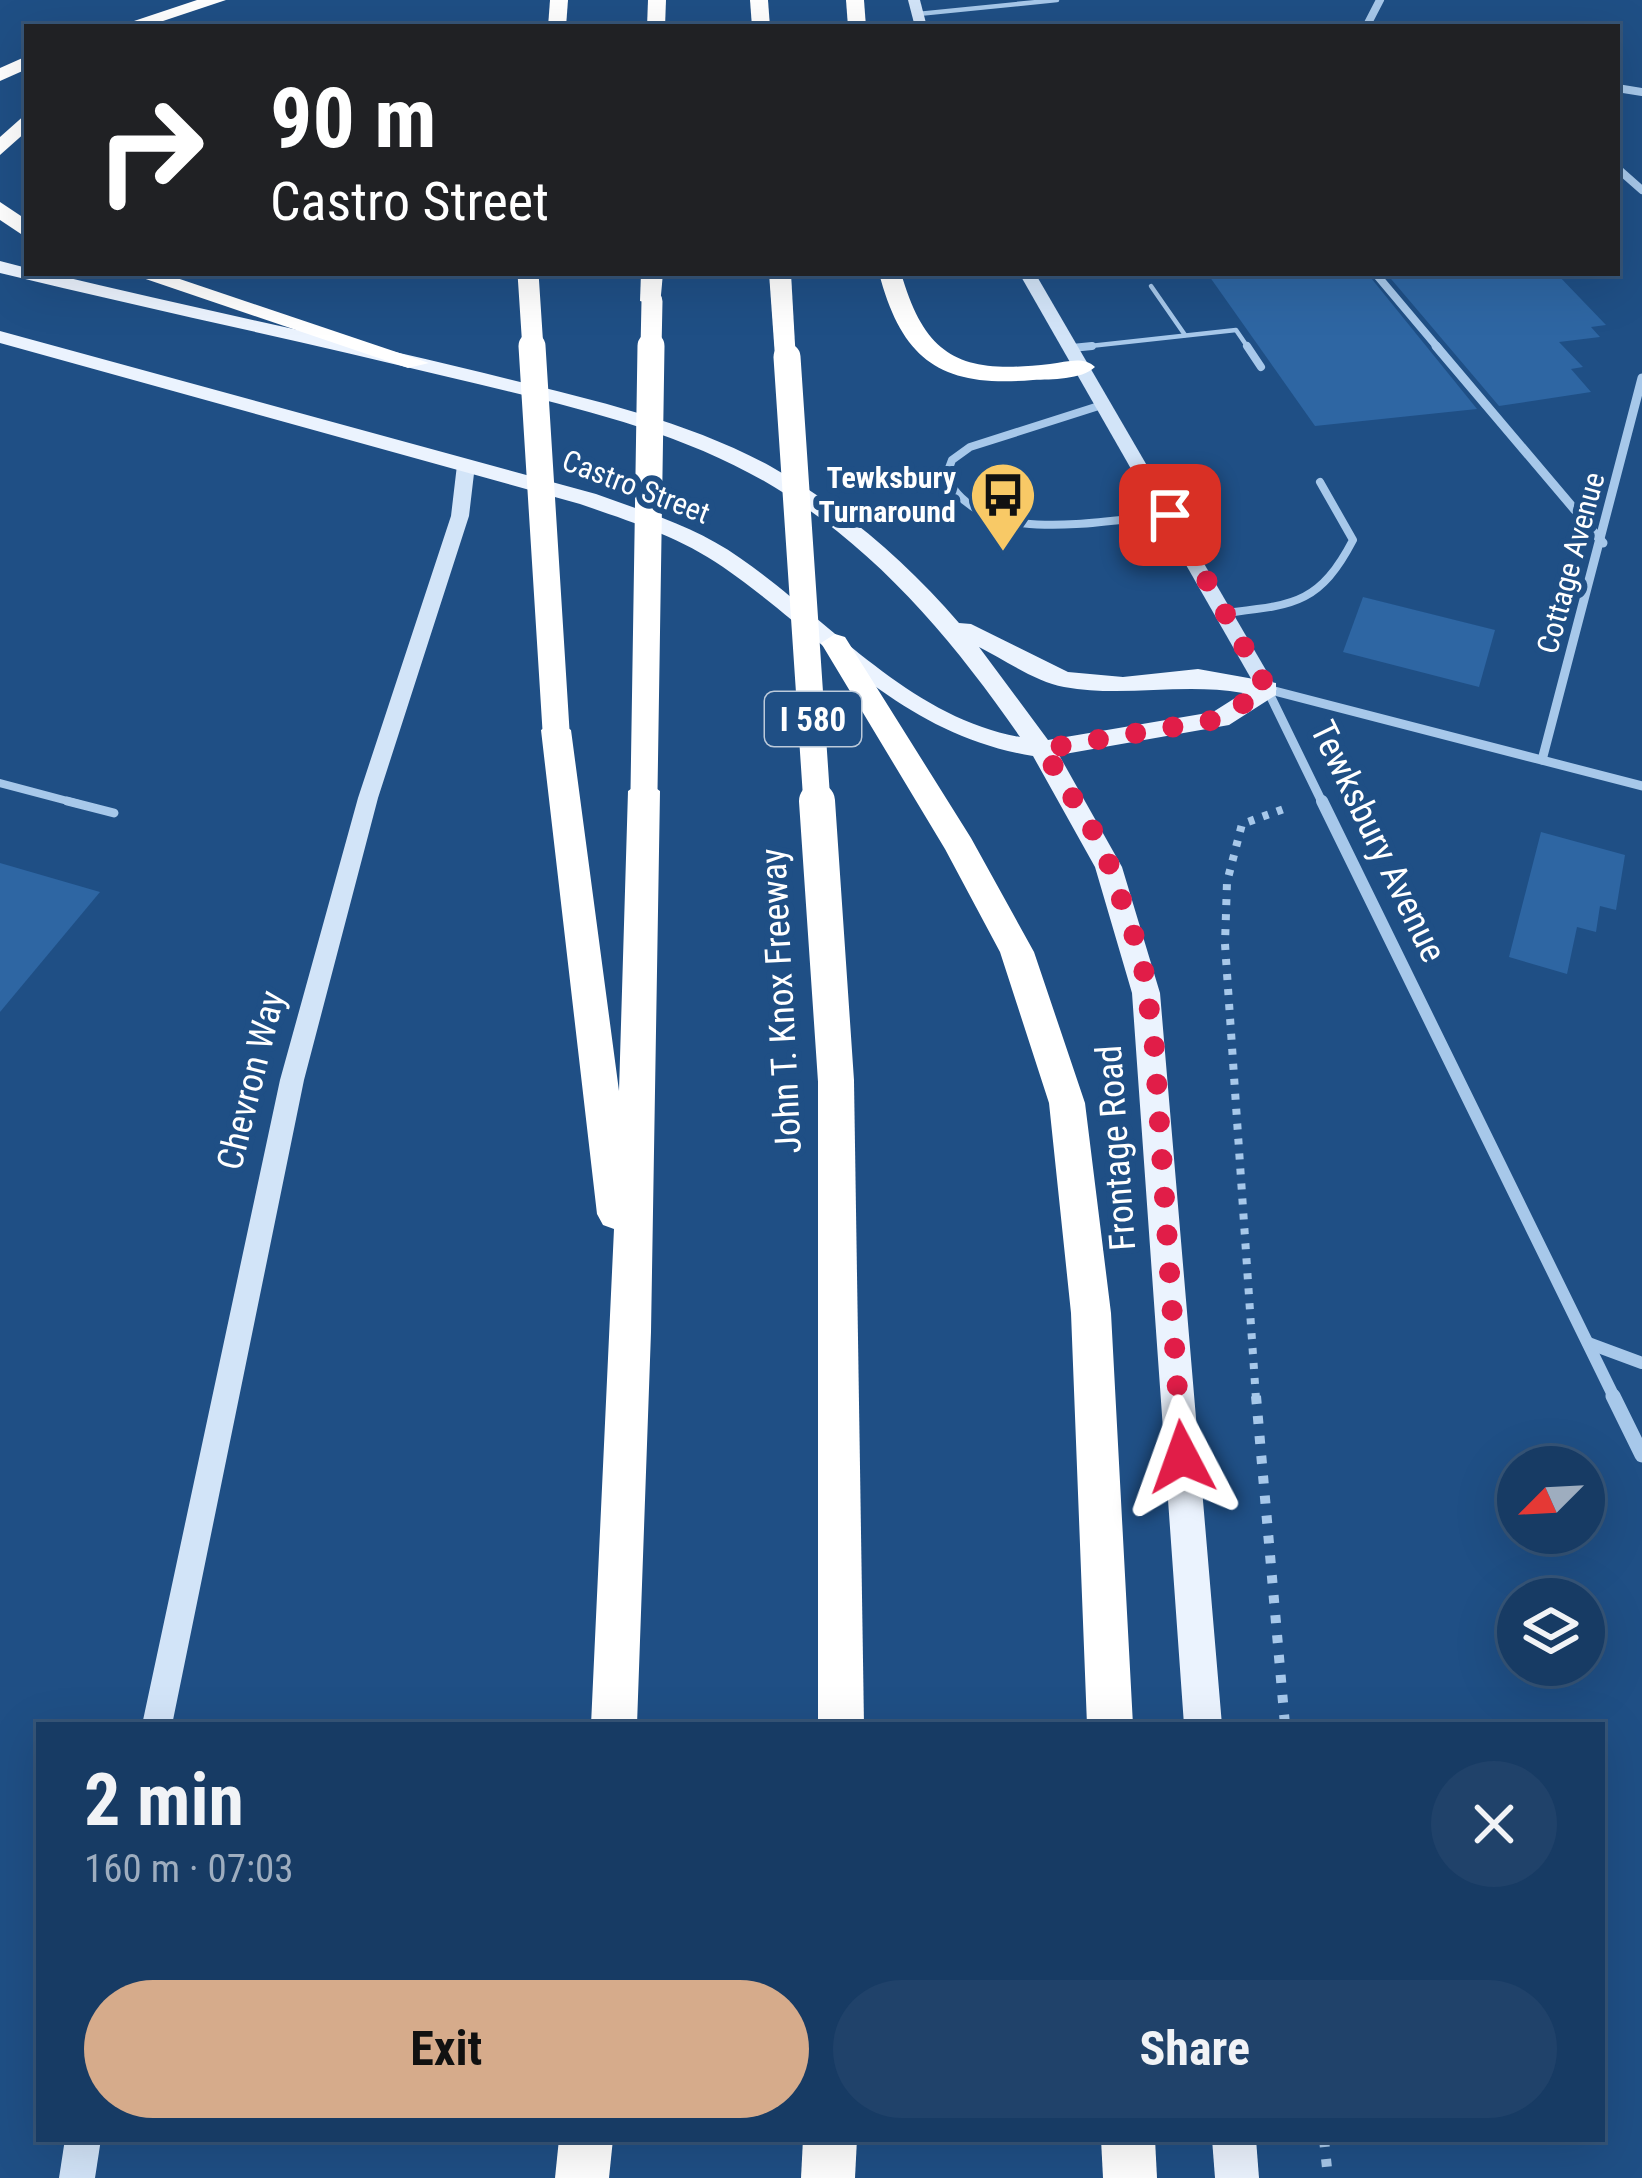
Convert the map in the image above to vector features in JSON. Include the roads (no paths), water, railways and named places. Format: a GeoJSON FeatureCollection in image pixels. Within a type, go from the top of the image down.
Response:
{"type":"FeatureCollection","features":[{"type":"Feature","properties":{"kind":"highway"},"geometry":{"type":"LineString","coordinates":[[135,24],[217,0]]}},
{"type":"Feature","properties":{"kind":"highway"},"geometry":{"type":"LineString","coordinates":[[0,149],[24,121]]}},
{"type":"Feature","properties":{"kind":"highway"},"geometry":{"type":"LineString","coordinates":[[0,209],[24,229]]}},
{"type":"Feature","properties":{"kind":"highway"},"geometry":{"type":"LineString","coordinates":[[148,276],[417,363]]}},
{"type":"Feature","properties":{"kind":"highway"},"geometry":{"type":"LineString","coordinates":[[528,276],[556,730],[631,1332]]}},
{"type":"Feature","properties":{"kind":"highway","name":"John T. Knox Freeway"},"geometry":{"type":"LineString","coordinates":[[780,276],[836,1081],[841,1722]]}},
{"type":"Feature","properties":{"kind":"highway"},"geometry":{"type":"LineString","coordinates":[[891,276],[905,332],[940,361],[1019,376],[1078,358]]}},
{"type":"Feature","properties":{"kind":"highway"},"geometry":{"type":"LineString","coordinates":[[614,1722],[631,1332],[652,287]]}},
{"type":"Feature","properties":{"kind":"highway"},"geometry":{"type":"LineString","coordinates":[[835,643],[960,846],[1017,952],[1067,1103],[1091,1313],[1110,1722]]}},
{"type":"Feature","properties":{"kind":"highway"},"geometry":{"type":"LineString","coordinates":[[582,2178],[586,2142]]}},
{"type":"Feature","properties":{"kind":"highway"},"geometry":{"type":"LineString","coordinates":[[828,2178],[830,2142]]}},
{"type":"Feature","properties":{"kind":"highway"},"geometry":{"type":"LineString","coordinates":[[1128,2142],[1130,2178]]}},
{"type":"Feature","properties":{"kind":"main road","name":"Castro Street"},"geometry":{"type":"LineString","coordinates":[[39,276],[417,363],[670,432],[790,486],[873,546],[948,621],[1063,679],[1124,685],[1198,677],[1267,688]]}},
{"type":"Feature","properties":{"kind":"main road","name":"Castro Street"},"geometry":{"type":"LineString","coordinates":[[0,337],[466,465],[667,527],[729,560],[905,698],[949,724],[1043,749],[1220,719],[1267,688]]}},
{"type":"Feature","properties":{"kind":"main road","name":"Frontage Road"},"geometry":{"type":"LineString","coordinates":[[948,621],[1088,816],[1119,882],[1147,986],[1203,1722]]}},
{"type":"Feature","properties":{"kind":"main road"},"geometry":{"type":"LineString","coordinates":[[1234,2142],[1237,2178]]}},
{"type":"Feature","properties":{"kind":"street","name":"Tewksbury Avenue"},"geometry":{"type":"LineString","coordinates":[[1030,276],[1267,688],[1642,1455]]}},
{"type":"Feature","properties":{"kind":"street"},"geometry":{"type":"LineString","coordinates":[[1378,276],[1603,543]]}},
{"type":"Feature","properties":{"kind":"street","name":"Cottage Avenue"},"geometry":{"type":"LineString","coordinates":[[1542,760],[1603,543],[1642,378]]}},
{"type":"Feature","properties":{"kind":"street","name":"Chevron Way"},"geometry":{"type":"LineString","coordinates":[[158,1722],[236,1329],[292,1080],[368,798],[460,516],[466,465]]}},
{"type":"Feature","properties":{"kind":"street","name":"Castro Street"},"geometry":{"type":"LineString","coordinates":[[1267,688],[1642,787]]}},
{"type":"Feature","properties":{"kind":"street"},"geometry":{"type":"LineString","coordinates":[[1588,1343],[1642,1363]]}},
{"type":"Feature","properties":{"kind":"street"},"geometry":{"type":"LineString","coordinates":[[76,2178],[82,2142]]}},
{"type":"Feature","properties":{"kind":"lane"},"geometry":{"type":"LineString","coordinates":[[918,14],[1057,0]]}},
{"type":"Feature","properties":{"kind":"lane"},"geometry":{"type":"LineString","coordinates":[[1151,286],[1185,335]]}},
{"type":"Feature","properties":{"kind":"lane"},"geometry":{"type":"LineString","coordinates":[[1078,358],[1185,335],[1236,330],[1261,367]]}},
{"type":"Feature","properties":{"kind":"lane"},"geometry":{"type":"LineString","coordinates":[[1105,404],[970,447],[952,460],[946,476],[951,490],[986,518],[1011,525],[1170,515]]}},
{"type":"Feature","properties":{"kind":"lane"},"geometry":{"type":"LineString","coordinates":[[1225,613],[1307,602],[1334,582],[1353,540],[1320,482]]}},
{"type":"Feature","properties":{"kind":"lane"},"geometry":{"type":"LineString","coordinates":[[0,783],[114,813]]}},
{"type":"Feature","properties":{"kind":"place","name":"Tewksbury Turnaround"},"geometry":{"type":"Point","coordinates":[1003,554]}}]}
